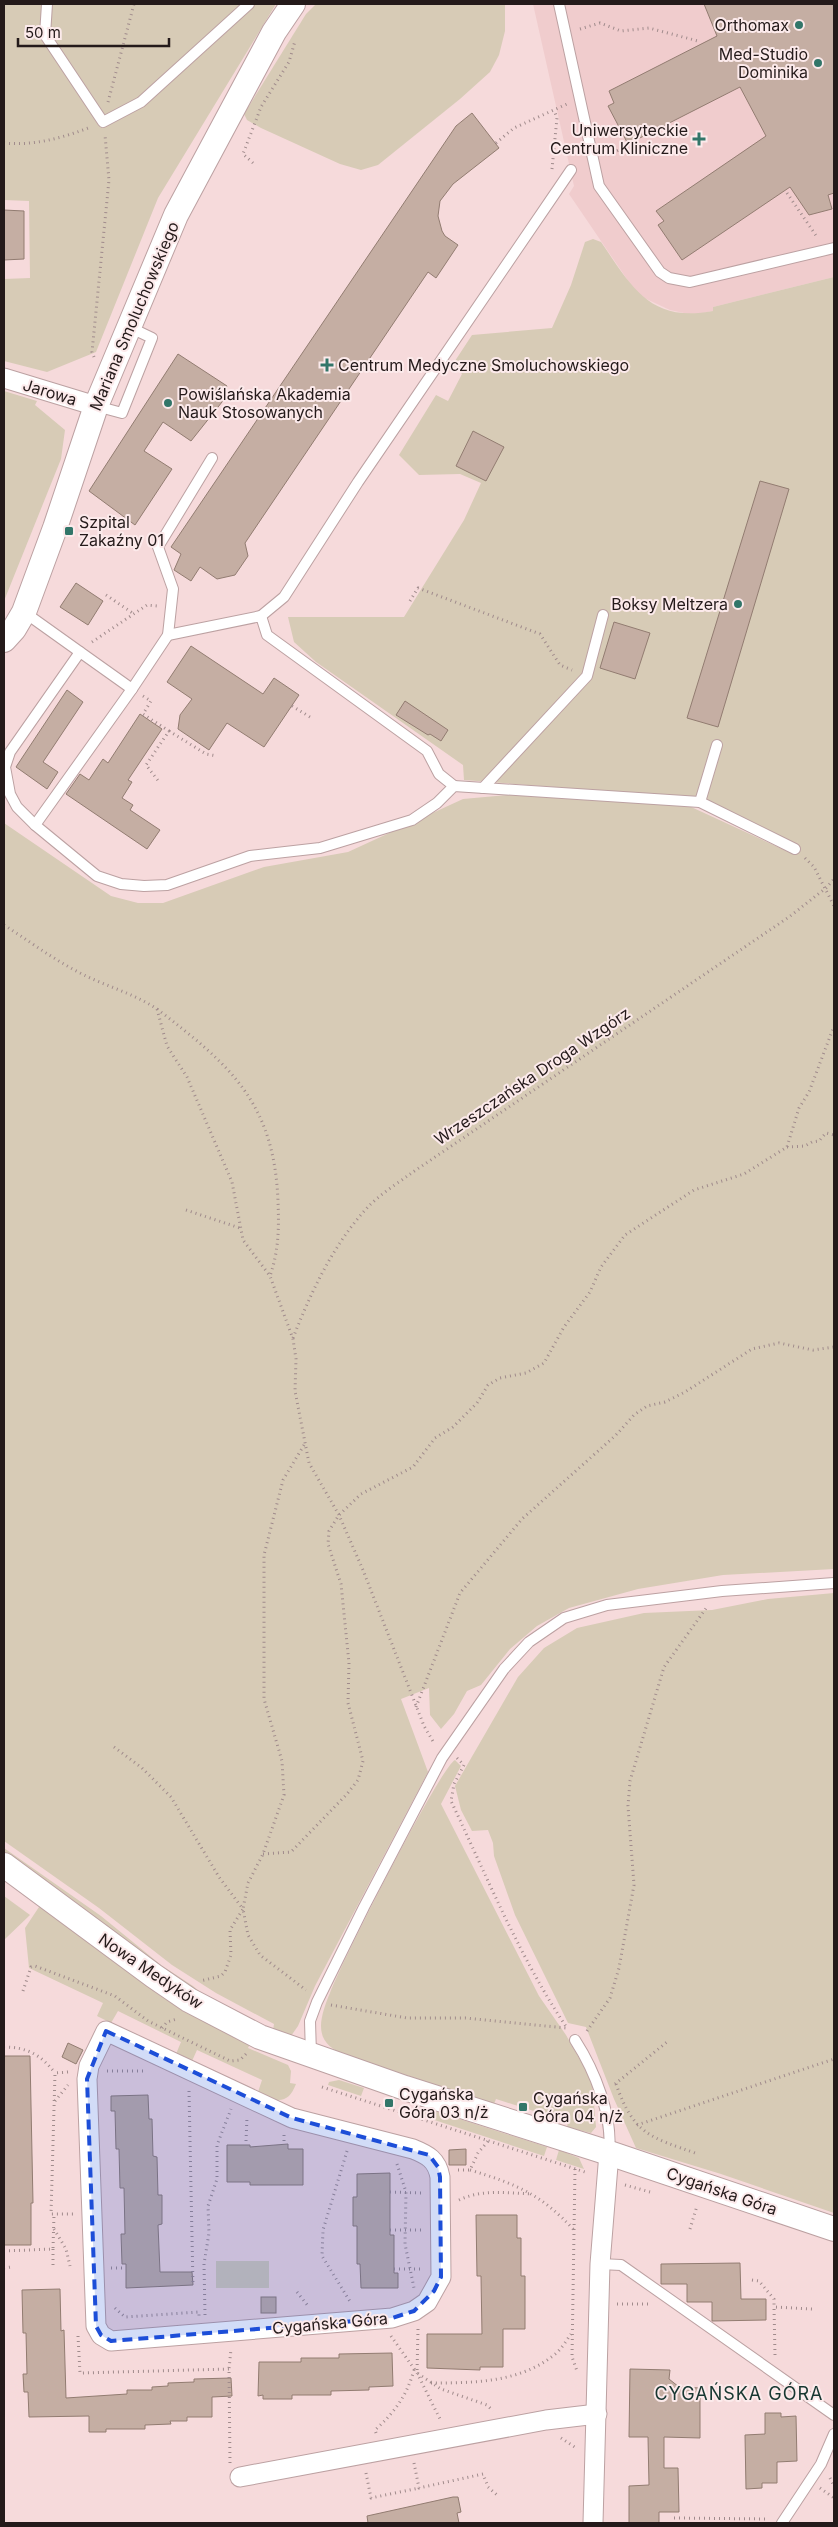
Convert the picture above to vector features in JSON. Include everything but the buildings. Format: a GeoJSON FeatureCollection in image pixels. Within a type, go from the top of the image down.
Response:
{"type":"FeatureCollection","features":[{"type":"Feature","properties":{"kind":"street","name":"Mariana Smoluchowskiego"},"geometry":{"type":"LineString","coordinates":[[4,640],[14,629],[24,612],[55,528],[96,406],[176,215],[274,32],[293,4]]}},
{"type":"Feature","properties":{"kind":"street","name":"Jarowa"},"geometry":{"type":"LineString","coordinates":[[4,378],[96,406]]}},
{"type":"Feature","properties":{"kind":"street","name":"Nowa Medyków"},"geometry":{"type":"LineString","coordinates":[[4,1865],[189,2000],[248,2032],[311,2056]]}},
{"type":"Feature","properties":{"kind":"street","name":"Cygańska Góra"},"geometry":{"type":"LineString","coordinates":[[106,2031],[292,2118],[413,2149],[429,2155],[438,2167],[440,2177],[441,2277],[427,2302],[418,2308],[392,2318],[111,2340],[101,2335],[96,2326],[87,2072],[106,2031]]}},
{"type":"Feature","properties":{"kind":"street","name":"Cygańska Góra"},"geometry":{"type":"LineString","coordinates":[[311,2056],[834,2229]]}},
{"type":"Feature","properties":{"kind":"street"},"geometry":{"type":"LineString","coordinates":[[593,2523],[600,2264],[609,2153]]}},
{"type":"Feature","properties":{"kind":"street"},"geometry":{"type":"LineString","coordinates":[[235,2474],[379,2451],[546,2420],[597,2414]]}},
{"type":"Feature","properties":{"kind":"lane"},"geometry":{"type":"LineString","coordinates":[[47,4],[45,35],[103,122],[141,102],[249,4]]}},
{"type":"Feature","properties":{"kind":"lane"},"geometry":{"type":"LineString","coordinates":[[559,4],[599,186],[660,272],[669,278],[690,282],[834,248]]}},
{"type":"Feature","properties":{"kind":"lane"},"geometry":{"type":"LineString","coordinates":[[168,635],[261,616],[284,597],[358,482],[571,170]]}},
{"type":"Feature","properties":{"kind":"lane"},"geometry":{"type":"LineString","coordinates":[[35,825],[168,635],[173,589],[158,547],[212,458]]}},
{"type":"Feature","properties":{"kind":"lane"},"geometry":{"type":"LineString","coordinates":[[24,612],[132,689]]}},
{"type":"Feature","properties":{"kind":"lane"},"geometry":{"type":"LineString","coordinates":[[483,788],[586,676],[603,615]]}},
{"type":"Feature","properties":{"kind":"lane"},"geometry":{"type":"LineString","coordinates":[[261,616],[267,635],[427,751],[439,774],[454,786],[700,802],[795,849]]}},
{"type":"Feature","properties":{"kind":"lane"},"geometry":{"type":"LineString","coordinates":[[80,652],[10,752],[5,767],[10,794],[17,807],[35,825],[97,876],[121,884],[167,885],[250,856],[320,848],[412,820],[437,803],[454,786]]}},
{"type":"Feature","properties":{"kind":"lane"},"geometry":{"type":"LineString","coordinates":[[700,802],[717,745]]}},
{"type":"Feature","properties":{"kind":"lane"},"geometry":{"type":"LineString","coordinates":[[311,2056],[310,2020],[317,2002],[442,1758],[504,1669],[529,1642],[564,1618],[607,1605],[722,1591],[834,1583]]}},
{"type":"Feature","properties":{"kind":"lane"},"geometry":{"type":"LineString","coordinates":[[575,2040],[588,2060],[596,2080],[610,2137],[609,2153]]}},
{"type":"Feature","properties":{"kind":"lane"},"geometry":{"type":"LineString","coordinates":[[600,2264],[621,2265],[834,2415]]}},
{"type":"Feature","properties":{"kind":"lane"},"geometry":{"type":"LineString","coordinates":[[783,2522],[820,2464],[834,2434]]}},
{"type":"Feature","properties":{"kind":"path"},"geometry":{"type":"LineString","coordinates":[[95,361],[92,352],[109,180],[103,122],[134,4]]}},
{"type":"Feature","properties":{"kind":"path"},"geometry":{"type":"LineString","coordinates":[[579,30],[600,23],[621,31],[649,28],[698,41]]}},
{"type":"Feature","properties":{"kind":"path"},"geometry":{"type":"LineString","coordinates":[[254,163],[243,154],[261,108],[289,62],[296,37]]}},
{"type":"Feature","properties":{"kind":"path"},"geometry":{"type":"LineString","coordinates":[[496,143],[514,128],[556,109],[557,118],[549,201]]}},
{"type":"Feature","properties":{"kind":"path"},"geometry":{"type":"LineString","coordinates":[[4,143],[20,144],[62,138],[103,122]]}},
{"type":"Feature","properties":{"kind":"path"},"geometry":{"type":"LineString","coordinates":[[606,147],[610,165]]}},
{"type":"Feature","properties":{"kind":"path"},"geometry":{"type":"LineString","coordinates":[[608,155],[623,148]]}},
{"type":"Feature","properties":{"kind":"path"},"geometry":{"type":"LineString","coordinates":[[787,193],[819,239],[810,242]]}},
{"type":"Feature","properties":{"kind":"path"},"geometry":{"type":"LineString","coordinates":[[410,601],[418,588],[540,634],[560,665],[586,676]]}},
{"type":"Feature","properties":{"kind":"path"},"geometry":{"type":"LineString","coordinates":[[106,595],[134,614]]}},
{"type":"Feature","properties":{"kind":"path"},"geometry":{"type":"LineString","coordinates":[[80,652],[147,606],[170,606]]}},
{"type":"Feature","properties":{"kind":"path"},"geometry":{"type":"LineString","coordinates":[[151,701],[143,714],[206,754],[216,756]]}},
{"type":"Feature","properties":{"kind":"path"},"geometry":{"type":"LineString","coordinates":[[292,706],[310,717]]}},
{"type":"Feature","properties":{"kind":"path"},"geometry":{"type":"LineString","coordinates":[[160,783],[146,765],[169,731]]}},
{"type":"Feature","properties":{"kind":"path"},"geometry":{"type":"LineString","coordinates":[[795,849],[814,867],[834,906]]}},
{"type":"Feature","properties":{"kind":"path","name":"Wrzeszczańska Droga Wzgórz"},"geometry":{"type":"LineString","coordinates":[[293,1339],[312,1292],[342,1241],[368,1207],[413,1172],[790,917],[826,888],[834,879]]}},
{"type":"Feature","properties":{"kind":"path"},"geometry":{"type":"LineString","coordinates":[[4,925],[78,972],[118,991],[139,996],[211,1051],[234,1076],[258,1111],[271,1144],[278,1186],[278,1255],[270,1276]]}},
{"type":"Feature","properties":{"kind":"path"},"geometry":{"type":"LineString","coordinates":[[157,1008],[167,1046],[187,1077],[232,1182],[243,1240],[270,1276],[293,1339],[296,1359],[295,1391],[309,1463],[339,1515],[363,1570],[416,1707],[442,1758],[456,1756],[464,1765],[454,1784],[451,1801],[527,1959],[552,2006],[575,2040],[591,2028],[610,1998],[619,1968],[634,1885],[628,1806],[630,1781],[664,1667],[705,1610],[722,1591]]}},
{"type":"Feature","properties":{"kind":"path"},"geometry":{"type":"LineString","coordinates":[[787,1148],[799,1108],[809,1092],[834,1026]]}},
{"type":"Feature","properties":{"kind":"path"},"geometry":{"type":"LineString","coordinates":[[262,1854],[291,1852],[347,1794],[358,1780],[363,1761],[348,1703],[349,1663],[340,1584],[328,1544],[329,1531],[339,1515],[361,1494],[413,1467],[435,1438],[453,1427],[477,1403],[488,1385],[500,1378],[526,1372],[544,1363],[564,1327],[590,1292],[601,1267],[625,1235],[694,1190],[744,1174],[787,1148],[805,1146],[819,1141],[826,1133],[834,1136]]}},
{"type":"Feature","properties":{"kind":"path"},"geometry":{"type":"LineString","coordinates":[[186,1210],[240,1228]]}},
{"type":"Feature","properties":{"kind":"path"},"geometry":{"type":"LineString","coordinates":[[416,1707],[460,1593],[522,1519],[616,1435],[634,1415],[647,1406],[665,1402],[685,1392],[752,1349],[780,1343],[813,1350],[834,1347]]}},
{"type":"Feature","properties":{"kind":"path"},"geometry":{"type":"LineString","coordinates":[[196,1984],[221,1976],[225,1972],[231,1955],[230,1930],[243,1909],[248,1883],[262,1854],[284,1795],[282,1761],[264,1699],[264,1555],[282,1480],[305,1444]]}},
{"type":"Feature","properties":{"kind":"path"},"geometry":{"type":"LineString","coordinates":[[114,1747],[142,1768],[171,1798],[219,1876],[243,1909],[248,1935],[260,1955],[304,1988],[317,2002],[407,2018],[466,2018],[567,2028]]}},
{"type":"Feature","properties":{"kind":"path"},"geometry":{"type":"LineString","coordinates":[[23,1991],[31,1967],[35,1966],[115,1996],[148,2020],[230,2061],[240,2060],[248,2052]]}},
{"type":"Feature","properties":{"kind":"path"},"geometry":{"type":"LineString","coordinates":[[611,2088],[667,2042]]}},
{"type":"Feature","properties":{"kind":"path"},"geometry":{"type":"LineString","coordinates":[[4,2047],[15,2047],[33,2052],[55,2073],[155,2071]]}},
{"type":"Feature","properties":{"kind":"path"},"geometry":{"type":"LineString","coordinates":[[637,2125],[834,2058]]}},
{"type":"Feature","properties":{"kind":"path"},"geometry":{"type":"LineString","coordinates":[[53,2266],[54,2214],[51,2214],[55,2073]]}},
{"type":"Feature","properties":{"kind":"path"},"geometry":{"type":"LineString","coordinates":[[189,2083],[193,2286]]}},
{"type":"Feature","properties":{"kind":"path"},"geometry":{"type":"LineString","coordinates":[[616,2084],[627,2112],[637,2125],[655,2138],[698,2154]]}},
{"type":"Feature","properties":{"kind":"path"},"geometry":{"type":"LineString","coordinates":[[322,2086],[607,2179]]}},
{"type":"Feature","properties":{"kind":"path"},"geometry":{"type":"LineString","coordinates":[[203,2334],[206,2308],[204,2264],[209,2232],[208,2206],[216,2179],[217,2145],[222,2128],[233,2105]]}},
{"type":"Feature","properties":{"kind":"path"},"geometry":{"type":"LineString","coordinates":[[246,2141],[247,2111],[254,2115]]}},
{"type":"Feature","properties":{"kind":"path"},"geometry":{"type":"LineString","coordinates":[[478,2153],[488,2141]]}},
{"type":"Feature","properties":{"kind":"path"},"geometry":{"type":"LineString","coordinates":[[349,2146],[323,2230],[322,2256],[371,2320],[414,2369],[449,2438]]}},
{"type":"Feature","properties":{"kind":"path"},"geometry":{"type":"LineString","coordinates":[[395,2159],[404,2180],[406,2192],[405,2230],[408,2268],[418,2308],[417,2374]]}},
{"type":"Feature","properties":{"kind":"path"},"geometry":{"type":"LineString","coordinates":[[572,2357],[575,2169]]}},
{"type":"Feature","properties":{"kind":"path"},"geometry":{"type":"LineString","coordinates":[[470,2170],[511,2182],[532,2194],[547,2204],[574,2230]]}},
{"type":"Feature","properties":{"kind":"path"},"geometry":{"type":"LineString","coordinates":[[390,2192],[428,2193]]}},
{"type":"Feature","properties":{"kind":"path"},"geometry":{"type":"LineString","coordinates":[[454,2206],[464,2198],[477,2194],[494,2192],[532,2194]]}},
{"type":"Feature","properties":{"kind":"path"},"geometry":{"type":"LineString","coordinates":[[690,2229],[696,2209]]}},
{"type":"Feature","properties":{"kind":"path"},"geometry":{"type":"LineString","coordinates":[[54,2214],[92,2214]]}},
{"type":"Feature","properties":{"kind":"path"},"geometry":{"type":"LineString","coordinates":[[54,2229],[66,2249],[70,2266]]}},
{"type":"Feature","properties":{"kind":"path"},"geometry":{"type":"LineString","coordinates":[[390,2230],[429,2230]]}},
{"type":"Feature","properties":{"kind":"path"},"geometry":{"type":"LineString","coordinates":[[5,2252],[53,2249]]}},
{"type":"Feature","properties":{"kind":"path"},"geometry":{"type":"LineString","coordinates":[[4,2268],[11,2266]]}},
{"type":"Feature","properties":{"kind":"path"},"geometry":{"type":"LineString","coordinates":[[752,2280],[759,2281],[774,2299],[775,2374]]}},
{"type":"Feature","properties":{"kind":"path"},"geometry":{"type":"LineString","coordinates":[[108,2303],[125,2317],[199,2312],[206,2308]]}},
{"type":"Feature","properties":{"kind":"path"},"geometry":{"type":"LineString","coordinates":[[599,2304],[676,2304]]}},
{"type":"Feature","properties":{"kind":"path"},"geometry":{"type":"LineString","coordinates":[[774,2307],[813,2308]]}},
{"type":"Feature","properties":{"kind":"path"},"geometry":{"type":"LineString","coordinates":[[199,2312],[203,2334]]}},
{"type":"Feature","properties":{"kind":"path"},"geometry":{"type":"LineString","coordinates":[[232,2332],[229,2370],[235,2474]]}},
{"type":"Feature","properties":{"kind":"path"},"geometry":{"type":"LineString","coordinates":[[430,2383],[464,2383],[502,2379],[555,2355],[572,2333]]}},
{"type":"Feature","properties":{"kind":"path"},"geometry":{"type":"LineString","coordinates":[[379,2451],[375,2430],[391,2415],[404,2398],[414,2369]]}},
{"type":"Feature","properties":{"kind":"path"},"geometry":{"type":"LineString","coordinates":[[219,2370],[229,2370]]}},
{"type":"Feature","properties":{"kind":"path"},"geometry":{"type":"LineString","coordinates":[[417,2374],[456,2396],[492,2408],[498,2429]]}},
{"type":"Feature","properties":{"kind":"path"},"geometry":{"type":"LineString","coordinates":[[546,2420],[561,2438],[595,2462]]}},
{"type":"Feature","properties":{"kind":"path"},"geometry":{"type":"LineString","coordinates":[[410,2445],[419,2488]]}},
{"type":"Feature","properties":{"kind":"path"},"geometry":{"type":"LineString","coordinates":[[367,2480],[371,2498],[483,2474],[488,2487],[497,2495]]}},
{"type":"Feature","properties":{"kind":"path"},"geometry":{"type":"LineString","coordinates":[[674,2523],[674,2518],[783,2522]]}},
{"type":"Feature","properties":{"kind":"highlighted area"},"geometry":{"type":"Polygon","coordinates":[[[106,2031],[292,2118],[429,2155],[438,2167],[440,2177],[441,2277],[434,2291],[414,2311],[392,2318],[111,2341],[101,2335],[96,2326],[87,2079],[106,2031]]]}},
{"type":"Feature","properties":{"kind":"shaded area"},"geometry":{"type":"Polygon","coordinates":[[[4,4],[276,4],[158,198],[96,352],[47,372],[4,361],[4,279],[30,278],[29,201],[4,200],[4,4]]]}},
{"type":"Feature","properties":{"kind":"shaded area"},"geometry":{"type":"Polygon","coordinates":[[[316,4],[505,4],[505,31],[499,55],[490,72],[460,99],[378,165],[361,170],[340,164],[261,128],[247,120],[244,114],[306,14],[316,4]]]}},
{"type":"Feature","properties":{"kind":"shaded area","name":"Uniwersyteckie Centrum Kliniczne"},"geometry":{"type":"Polygon","coordinates":[[[533,4],[834,4],[834,277],[713,307],[713,311],[693,315],[670,310],[642,297],[633,288],[569,194],[574,186],[533,4]]]}},
{"type":"Feature","properties":{"kind":"shaded area"},"geometry":{"type":"Polygon","coordinates":[[[593,239],[601,242],[633,287],[645,298],[673,312],[713,311],[713,307],[834,277],[834,1569],[723,1575],[638,1589],[569,1608],[537,1626],[510,1649],[481,1685],[467,1691],[454,1714],[441,1729],[430,1715],[429,1688],[401,1699],[428,1772],[315,1986],[298,2026],[291,2036],[273,2030],[274,2024],[216,1993],[172,1965],[99,1908],[4,1841],[4,823],[111,896],[138,903],[163,903],[264,867],[348,852],[463,799],[507,795],[689,806],[793,854],[798,840],[795,847],[698,798],[464,780],[463,765],[316,662],[294,642],[288,617],[404,617],[464,520],[481,483],[460,474],[419,475],[399,455],[436,395],[448,401],[462,374],[453,364],[472,335],[552,328],[571,285],[585,242],[593,239]]]}},
{"type":"Feature","properties":{"kind":"shaded area"},"geometry":{"type":"Polygon","coordinates":[[[4,391],[37,401],[35,405],[65,430],[61,459],[4,601],[4,391]]]}},
{"type":"Feature","properties":{"kind":"shaded area"},"geometry":{"type":"Polygon","coordinates":[[[834,1593],[834,2213],[721,2174],[636,2148],[614,2099],[586,2027],[568,2023],[515,1915],[494,1856],[493,1843],[488,1830],[472,1831],[461,1810],[455,1786],[518,1677],[544,1648],[577,1628],[644,1613],[712,1610],[768,1599],[834,1593]]]}},
{"type":"Feature","properties":{"kind":"shaded area"},"geometry":{"type":"Polygon","coordinates":[[[455,1760],[461,1766],[441,1804],[539,1996],[566,2035],[592,2081],[596,2127],[591,2133],[567,2127],[568,2122],[496,2099],[494,2104],[345,2055],[331,2047],[325,2041],[321,2032],[325,2005],[352,1946],[411,1830],[445,1771],[455,1760]]]}},
{"type":"Feature","properties":{"kind":"shaded area"},"geometry":{"type":"Polygon","coordinates":[[[4,1848],[101,1916],[161,1965],[206,1997],[155,1961],[55,1889],[4,1853],[4,1848]]]}},
{"type":"Feature","properties":{"kind":"shaded area"},"geometry":{"type":"Polygon","coordinates":[[[4,1896],[30,1915],[4,1940],[4,1896]]]}},
{"type":"Feature","properties":{"kind":"shaded area"},"geometry":{"type":"Polygon","coordinates":[[[41,1904],[250,2044],[248,2048],[288,2065],[291,2071],[290,2083],[296,2084],[291,2093],[282,2100],[261,2095],[258,2092],[262,2080],[197,2050],[192,2061],[176,2054],[181,2042],[118,2011],[111,2023],[97,2016],[103,2003],[29,1968],[25,1928],[41,1904]]]}},
{"type":"Feature","properties":{"kind":"shaded area"},"geometry":{"type":"Polygon","coordinates":[[[339,2080],[364,2088],[361,2096],[328,2085],[329,2082],[339,2080]]]}},
{"type":"Feature","properties":{"kind":"shaded area"},"geometry":{"type":"Polygon","coordinates":[[[422,2107],[547,2147],[544,2156],[419,2115],[422,2107]]]}},
{"type":"Feature","properties":{"kind":"shaded area"},"geometry":{"type":"Polygon","coordinates":[[[559,2150],[579,2158],[584,2169],[556,2160],[559,2150]]]}},
{"type":"Feature","properties":{"kind":"shaded area"},"geometry":{"type":"Polygon","coordinates":[[[216,2261],[269,2261],[269,2288],[216,2288],[216,2261]]]}},
{"type":"Feature","properties":{"kind":"place","name":"Orthomax"},"geometry":{"type":"Point","coordinates":[799,25]}},
{"type":"Feature","properties":{"kind":"place","name":"Med-Studio Dominika"},"geometry":{"type":"Point","coordinates":[818,63]}},
{"type":"Feature","properties":{"kind":"place","name":"Uniwersyteckie Centrum Kliniczne"},"geometry":{"type":"Point","coordinates":[699,139]}},
{"type":"Feature","properties":{"kind":"place","name":"Centrum Medyczne Smoluchowskiego"},"geometry":{"type":"Point","coordinates":[327,365]}},
{"type":"Feature","properties":{"kind":"place","name":"Powiślańska Akademia Nauk Stosowanych"},"geometry":{"type":"Point","coordinates":[168,403]}},
{"type":"Feature","properties":{"kind":"place","name":"Szpital Zakaźny 01"},"geometry":{"type":"Point","coordinates":[69,531]}},
{"type":"Feature","properties":{"kind":"place","name":"Boksy Meltzera"},"geometry":{"type":"Point","coordinates":[738,604]}},
{"type":"Feature","properties":{"kind":"place","name":"Cygańska Góra 03 n/ż"},"geometry":{"type":"Point","coordinates":[389,2103]}},
{"type":"Feature","properties":{"kind":"place","name":"Cygańska Góra 04 n/ż"},"geometry":{"type":"Point","coordinates":[523,2107]}},
{"type":"Feature","properties":{"kind":"district","name":"CYGAŃSKA GÓRA"},"geometry":{"type":"Point","coordinates":[739,2393]}}]}
